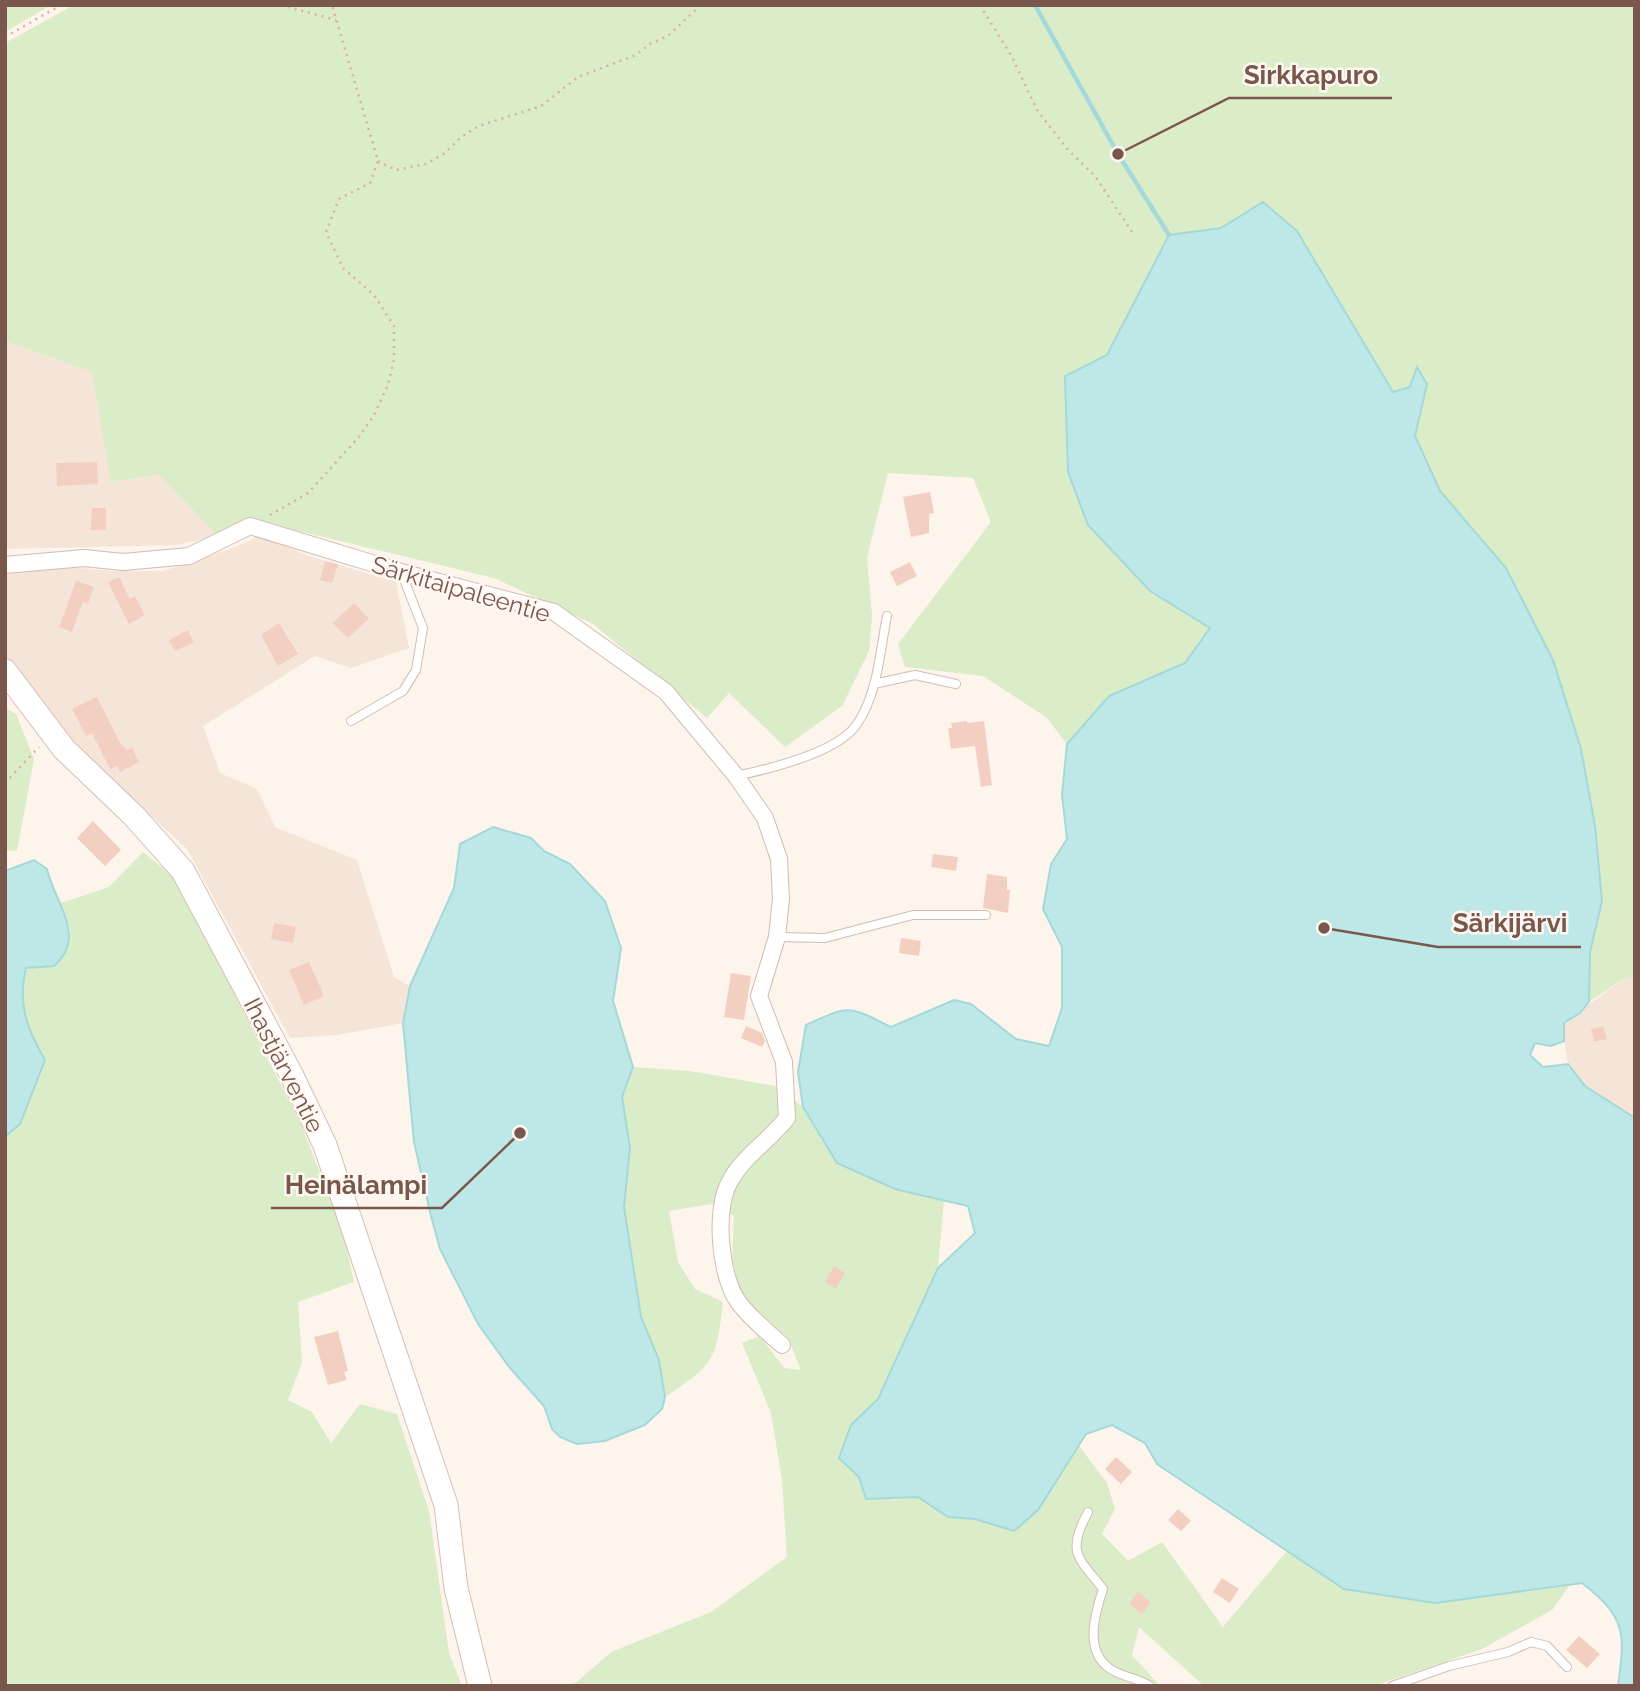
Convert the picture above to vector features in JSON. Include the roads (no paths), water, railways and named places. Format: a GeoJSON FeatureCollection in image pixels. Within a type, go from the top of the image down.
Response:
{"type":"FeatureCollection","features":[{"type":"Feature","properties":{"kind":"street","name":"Särkitaipaleentie"},"geometry":{"type":"LineString","coordinates":[[5,565],[84,558],[123,562],[189,555],[250,526],[401,572],[554,612],[666,692],[736,776],[765,818],[779,859],[778,937],[759,996],[784,1062],[787,1118],[773,1136],[751,1154],[728,1184],[720,1227],[724,1269],[738,1302],[782,1345]]}},
{"type":"Feature","properties":{"kind":"street","name":"Ihastjärventie"},"geometry":{"type":"LineString","coordinates":[[5,671],[64,750],[134,816],[183,871],[291,1074],[325,1145],[446,1505],[456,1588],[480,1686]]}},
{"type":"Feature","properties":{"kind":"lane"},"geometry":{"type":"LineString","coordinates":[[351,721],[403,691],[416,670],[423,628],[401,572]]}},
{"type":"Feature","properties":{"kind":"lane"},"geometry":{"type":"LineString","coordinates":[[736,776],[771,769],[836,743],[857,725],[874,684],[887,616]]}},
{"type":"Feature","properties":{"kind":"lane"},"geometry":{"type":"LineString","coordinates":[[874,684],[915,675],[956,684]]}},
{"type":"Feature","properties":{"kind":"lane"},"geometry":{"type":"LineString","coordinates":[[778,937],[825,938],[913,915],[986,915]]}},
{"type":"Feature","properties":{"kind":"lane"},"geometry":{"type":"LineString","coordinates":[[1088,1512],[1079,1530],[1075,1553],[1083,1568],[1103,1590],[1093,1625],[1098,1651],[1109,1668],[1150,1686]]}},
{"type":"Feature","properties":{"kind":"lane"},"geometry":{"type":"LineString","coordinates":[[1392,1686],[1449,1666],[1508,1652],[1531,1642],[1547,1646],[1567,1667]]}},
{"type":"Feature","properties":{"kind":"water"},"geometry":{"type":"Polygon","coordinates":[[[1263,202],[1297,231],[1393,392],[1410,387],[1417,367],[1427,384],[1415,436],[1440,491],[1506,568],[1553,660],[1581,749],[1595,826],[1602,901],[1590,952],[1589,1002],[1580,1013],[1564,1023],[1564,1041],[1551,1046],[1535,1043],[1530,1055],[1543,1067],[1568,1064],[1585,1086],[1635,1118],[1635,1686],[1618,1686],[1622,1652],[1619,1628],[1608,1606],[1582,1583],[1435,1603],[1344,1589],[1157,1464],[1145,1443],[1112,1425],[1086,1434],[1038,1510],[1014,1531],[975,1519],[948,1517],[918,1497],[866,1499],[859,1477],[839,1458],[851,1425],[878,1399],[938,1268],[975,1233],[968,1206],[895,1189],[837,1163],[803,1107],[798,1072],[806,1025],[848,1010],[891,1027],[954,1000],[971,1004],[1016,1039],[1049,1046],[1062,1008],[1062,947],[1043,909],[1051,864],[1067,839],[1062,795],[1067,744],[1109,696],[1185,663],[1210,628],[1150,591],[1088,525],[1068,472],[1065,376],[1107,355],[1169,235],[1221,228],[1263,202]]]}},
{"type":"Feature","properties":{"kind":"water"},"geometry":{"type":"Polygon","coordinates":[[[493,827],[531,838],[544,851],[570,864],[605,901],[621,948],[613,1001],[633,1067],[622,1097],[630,1148],[624,1207],[641,1317],[659,1360],[665,1397],[662,1409],[645,1425],[605,1441],[577,1444],[560,1437],[552,1429],[544,1406],[510,1368],[478,1324],[440,1249],[414,1142],[403,1023],[410,986],[454,888],[460,844],[493,827]]]}},
{"type":"Feature","properties":{"kind":"water"},"geometry":{"type":"Polygon","coordinates":[[[34,860],[47,869],[66,919],[68,943],[64,955],[54,966],[26,968],[23,981],[25,1015],[45,1060],[20,1124],[5,1137],[5,871],[34,860]]]}},
{"type":"Feature","properties":{"kind":"waterway"},"geometry":{"type":"LineString","coordinates":[[1035,5],[1118,154],[1169,235]]}},
{"type":"Feature","properties":{"kind":"place","name":"Sirkkapuro"},"geometry":{"type":"Point","coordinates":[1118,154]}},
{"type":"Feature","properties":{"kind":"place","name":"Särkijärvi"},"geometry":{"type":"Point","coordinates":[1324,928]}},
{"type":"Feature","properties":{"kind":"place","name":"Heinälampi"},"geometry":{"type":"Point","coordinates":[520,1133]}}]}
